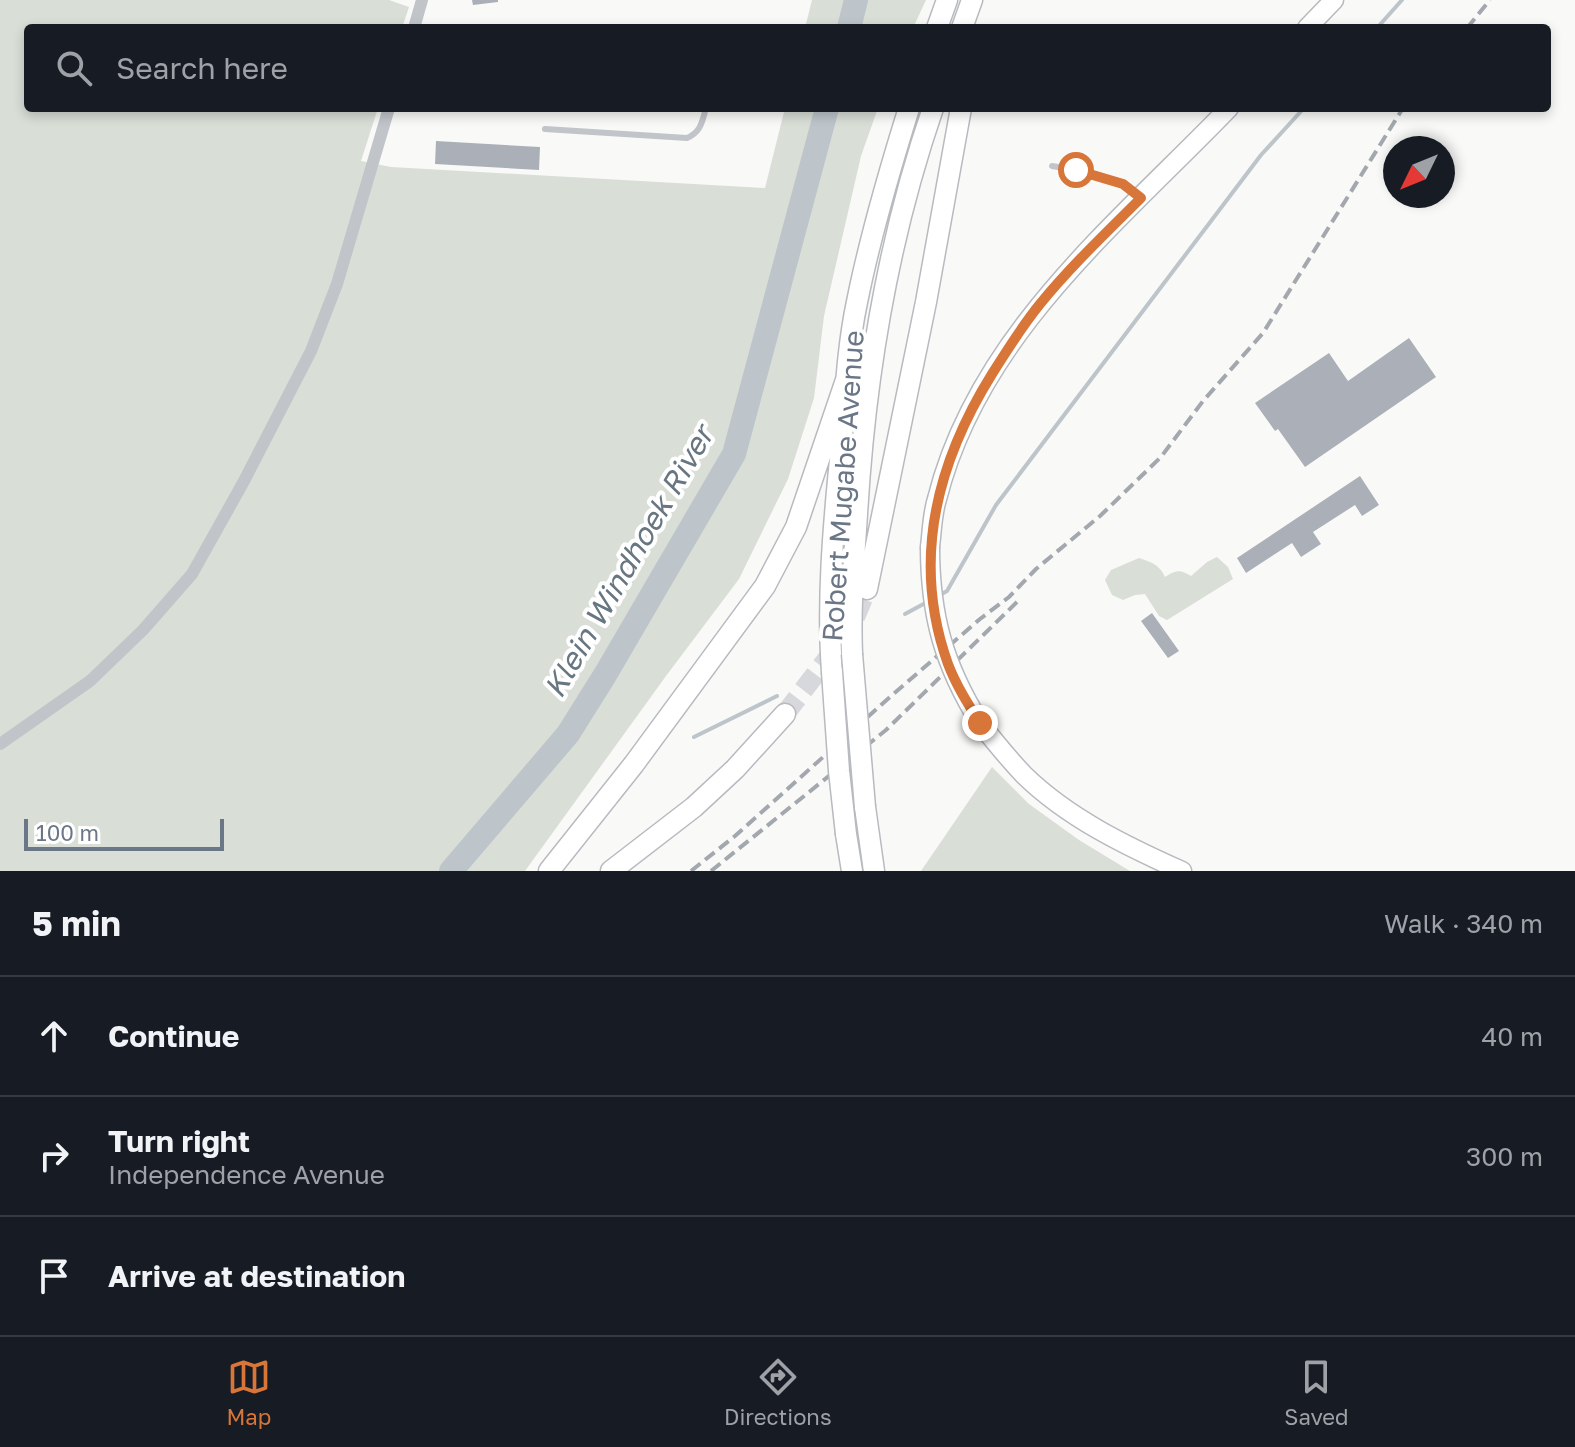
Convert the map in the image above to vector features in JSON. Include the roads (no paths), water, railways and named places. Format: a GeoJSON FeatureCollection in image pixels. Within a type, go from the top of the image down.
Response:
{"type":"FeatureCollection","features":[{"type":"Feature","properties":{"kind":"main road"},"geometry":{"type":"LineString","coordinates":[[964,24],[974,0]]}},
{"type":"Feature","properties":{"kind":"main road"},"geometry":{"type":"LineString","coordinates":[[972,24],[974,0]]}},
{"type":"Feature","properties":{"kind":"main road"},"geometry":{"type":"LineString","coordinates":[[1311,24],[1334,0]]}},
{"type":"Feature","properties":{"kind":"main road"},"geometry":{"type":"LineString","coordinates":[[938,24],[947,1]]}},
{"type":"Feature","properties":{"kind":"main road","name":"Robert Mugabe Avenue"},"geometry":{"type":"LineString","coordinates":[[852,871],[839,771],[830,647],[831,565],[856,305],[908,112]]}},
{"type":"Feature","properties":{"kind":"main road","name":"Robert Mugabe Avenue"},"geometry":{"type":"LineString","coordinates":[[874,871],[865,807],[851,623],[866,398],[906,192],[932,112]]}},
{"type":"Feature","properties":{"kind":"main road"},"geometry":{"type":"LineString","coordinates":[[867,589],[926,302],[960,112]]}},
{"type":"Feature","properties":{"kind":"main road"},"geometry":{"type":"LineString","coordinates":[[1182,871],[1133,848],[1068,810],[1026,776],[980,723],[955,679],[944,651],[933,601],[930,547],[936,499],[948,462],[962,427],[1007,348],[1040,303],[1225,112]]}},
{"type":"Feature","properties":{"kind":"main road"},"geometry":{"type":"LineString","coordinates":[[549,871],[634,764],[765,586],[796,527],[847,377]]}},
{"type":"Feature","properties":{"kind":"main road"},"geometry":{"type":"LineString","coordinates":[[611,871],[694,807],[735,769],[785,714]]}},
{"type":"Feature","properties":{"kind":"street"},"geometry":{"type":"LineString","coordinates":[[415,24],[422,0]]}},
{"type":"Feature","properties":{"kind":"street"},"geometry":{"type":"LineString","coordinates":[[0,744],[90,681],[143,630],[192,574],[311,351],[337,284],[388,112]]}},
{"type":"Feature","properties":{"kind":"lane"},"geometry":{"type":"LineString","coordinates":[[545,129],[687,138],[700,128],[705,112]]}},
{"type":"Feature","properties":{"kind":"lane"},"geometry":{"type":"LineString","coordinates":[[1052,166],[1123,184],[1141,198]]}},
{"type":"Feature","properties":{"kind":"waterway","name":"Klein Windhoek River"},"geometry":{"type":"LineString","coordinates":[[850,24],[856,0]]}},
{"type":"Feature","properties":{"kind":"waterway"},"geometry":{"type":"LineString","coordinates":[[1381,24],[1402,0]]}},
{"type":"Feature","properties":{"kind":"waterway","name":"Klein Windhoek River"},"geometry":{"type":"LineString","coordinates":[[451,871],[568,734],[734,454],[826,112]]}},
{"type":"Feature","properties":{"kind":"waterway"},"geometry":{"type":"LineString","coordinates":[[940,595],[947,591],[996,505],[1261,155],[1300,112]]}},
{"type":"Feature","properties":{"kind":"waterway"},"geometry":{"type":"LineString","coordinates":[[905,614],[929,601]]}},
{"type":"Feature","properties":{"kind":"waterway"},"geometry":{"type":"LineString","coordinates":[[694,737],[777,696]]}},
{"type":"Feature","properties":{"kind":"tunnel"},"geometry":{"type":"LineString","coordinates":[[785,714],[850,629],[867,589]]}},
{"type":"Feature","properties":{"kind":"railway"},"geometry":{"type":"LineString","coordinates":[[1470,24],[1490,0]]}},
{"type":"Feature","properties":{"kind":"railway"},"geometry":{"type":"LineString","coordinates":[[691,871],[1009,597],[1161,457],[1203,401],[1263,333],[1401,112]]}},
{"type":"Feature","properties":{"kind":"railway"},"geometry":{"type":"LineString","coordinates":[[711,871],[886,730],[1017,602]]}}]}
